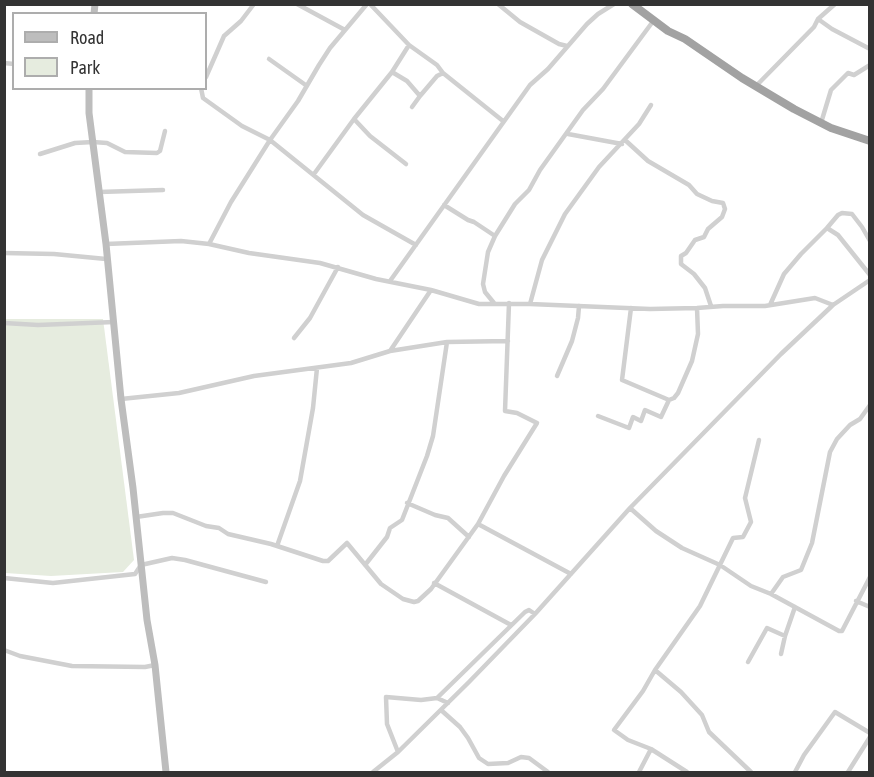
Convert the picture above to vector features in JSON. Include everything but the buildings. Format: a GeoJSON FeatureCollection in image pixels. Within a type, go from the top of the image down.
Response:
{"type":"FeatureCollection","features":[{"type":"Feature","properties":{"kind":"highway"},"geometry":{"type":"LineString","coordinates":[[632,4],[756,86],[821,123],[870,141]]}},
{"type":"Feature","properties":{"kind":"main road"},"geometry":{"type":"LineString","coordinates":[[89,90],[89,113],[106,244],[121,399],[147,620],[155,665],[166,772]]}},
{"type":"Feature","properties":{"kind":"street"},"geometry":{"type":"LineString","coordinates":[[207,75],[224,36],[241,21],[254,4]]}},
{"type":"Feature","properties":{"kind":"street"},"geometry":{"type":"LineString","coordinates":[[297,4],[345,30]]}},
{"type":"Feature","properties":{"kind":"street"},"geometry":{"type":"LineString","coordinates":[[209,244],[231,202],[330,48],[368,4],[410,45],[503,121]]}},
{"type":"Feature","properties":{"kind":"street"},"geometry":{"type":"LineString","coordinates":[[498,4],[520,22],[559,44],[567,45]]}},
{"type":"Feature","properties":{"kind":"street"},"geometry":{"type":"LineString","coordinates":[[390,281],[530,85],[548,69],[567,45],[598,14],[614,4]]}},
{"type":"Feature","properties":{"kind":"street"},"geometry":{"type":"LineString","coordinates":[[756,86],[814,27],[818,19],[835,4]]}},
{"type":"Feature","properties":{"kind":"street"},"geometry":{"type":"LineString","coordinates":[[818,19],[870,49]]}},
{"type":"Feature","properties":{"kind":"street"},"geometry":{"type":"LineString","coordinates":[[494,303],[485,292],[483,284],[488,252],[495,236],[515,204],[529,190],[540,170],[583,110],[603,89],[654,20]]}},
{"type":"Feature","properties":{"kind":"street"},"geometry":{"type":"LineString","coordinates":[[314,174],[410,45]]}},
{"type":"Feature","properties":{"kind":"street"},"geometry":{"type":"LineString","coordinates":[[269,59],[307,86]]}},
{"type":"Feature","properties":{"kind":"street"},"geometry":{"type":"LineString","coordinates":[[821,123],[831,90],[848,73],[854,75],[870,65]]}},
{"type":"Feature","properties":{"kind":"street"},"geometry":{"type":"LineString","coordinates":[[392,72],[407,81],[420,96]]}},
{"type":"Feature","properties":{"kind":"street"},"geometry":{"type":"LineString","coordinates":[[412,107],[437,76],[443,73]]}},
{"type":"Feature","properties":{"kind":"street"},"geometry":{"type":"LineString","coordinates":[[201,90],[203,98],[242,126],[270,140],[363,215],[416,245]]}},
{"type":"Feature","properties":{"kind":"street"},"geometry":{"type":"LineString","coordinates":[[530,304],[542,260],[560,224],[599,167],[623,142],[651,105]]}},
{"type":"Feature","properties":{"kind":"street"},"geometry":{"type":"LineString","coordinates":[[354,119],[370,136],[406,164]]}},
{"type":"Feature","properties":{"kind":"street"},"geometry":{"type":"LineString","coordinates":[[40,154],[75,143],[93,142],[107,143],[125,152],[153,154],[160,151],[165,131]]}},
{"type":"Feature","properties":{"kind":"street"},"geometry":{"type":"LineString","coordinates":[[568,134],[582,138],[623,142],[648,161],[689,185],[697,194],[723,203],[725,209],[722,217],[708,229],[704,237],[695,240],[681,256],[681,264],[694,274],[705,288],[711,306]]}},
{"type":"Feature","properties":{"kind":"street"},"geometry":{"type":"LineString","coordinates":[[99,192],[163,190]]}},
{"type":"Feature","properties":{"kind":"street"},"geometry":{"type":"LineString","coordinates":[[444,205],[495,236]]}},
{"type":"Feature","properties":{"kind":"street"},"geometry":{"type":"LineString","coordinates":[[770,305],[784,274],[838,215],[852,214],[870,241]]}},
{"type":"Feature","properties":{"kind":"street"},"geometry":{"type":"LineString","coordinates":[[827,228],[838,236],[870,275]]}},
{"type":"Feature","properties":{"kind":"street"},"geometry":{"type":"LineString","coordinates":[[106,244],[181,242],[209,244],[249,253],[320,262],[376,279],[431,290],[479,304],[697,308],[770,305],[815,298],[833,305]]}},
{"type":"Feature","properties":{"kind":"street"},"geometry":{"type":"LineString","coordinates":[[4,254],[54,254],[106,259]]}},
{"type":"Feature","properties":{"kind":"street"},"geometry":{"type":"LineString","coordinates":[[294,338],[310,318],[338,267]]}},
{"type":"Feature","properties":{"kind":"street"},"geometry":{"type":"LineString","coordinates":[[373,772],[398,752],[535,614],[630,508],[774,361],[833,305],[870,280]]}},
{"type":"Feature","properties":{"kind":"street"},"geometry":{"type":"LineString","coordinates":[[390,351],[431,290]]}},
{"type":"Feature","properties":{"kind":"street"},"geometry":{"type":"LineString","coordinates":[[136,517],[173,513],[206,526],[219,528],[228,534],[328,561],[347,543],[381,584],[393,593],[414,602],[421,599],[431,589],[478,524],[537,423],[517,413],[505,411],[509,303]]}},
{"type":"Feature","properties":{"kind":"street"},"geometry":{"type":"LineString","coordinates":[[557,376],[572,341],[579,306]]}},
{"type":"Feature","properties":{"kind":"street"},"geometry":{"type":"LineString","coordinates":[[631,308],[622,380],[669,400]]}},
{"type":"Feature","properties":{"kind":"street"},"geometry":{"type":"LineString","coordinates":[[598,416],[629,428],[633,417],[641,421],[645,410],[662,417],[669,400],[678,393],[692,361],[698,334],[697,308]]}},
{"type":"Feature","properties":{"kind":"street"},"geometry":{"type":"LineString","coordinates":[[4,323],[38,325],[114,322]]}},
{"type":"Feature","properties":{"kind":"street"},"geometry":{"type":"LineString","coordinates":[[121,399],[179,393],[254,375],[351,363],[390,351],[447,342],[508,341]]}},
{"type":"Feature","properties":{"kind":"street"},"geometry":{"type":"LineString","coordinates":[[366,565],[387,537],[390,528],[402,520],[430,449],[447,342]]}},
{"type":"Feature","properties":{"kind":"street"},"geometry":{"type":"LineString","coordinates":[[277,546],[300,481],[313,408],[316,368]]}},
{"type":"Feature","properties":{"kind":"street"},"geometry":{"type":"LineString","coordinates":[[771,594],[783,577],[801,570],[812,543],[830,452],[837,439],[849,425],[860,419],[870,405]]}},
{"type":"Feature","properties":{"kind":"street"},"geometry":{"type":"LineString","coordinates":[[687,772],[651,749],[628,740],[614,730],[700,606],[733,538],[743,537],[751,522],[745,498],[759,440]]}},
{"type":"Feature","properties":{"kind":"street"},"geometry":{"type":"LineString","coordinates":[[407,503],[448,518],[469,537]]}},
{"type":"Feature","properties":{"kind":"street"},"geometry":{"type":"LineString","coordinates":[[630,508],[656,531],[682,548],[720,565],[751,586],[771,594],[840,632],[870,577]]}},
{"type":"Feature","properties":{"kind":"street"},"geometry":{"type":"LineString","coordinates":[[478,524],[570,573]]}},
{"type":"Feature","properties":{"kind":"street"},"geometry":{"type":"LineString","coordinates":[[4,578],[53,583],[135,574],[141,565],[177,558],[266,582]]}},
{"type":"Feature","properties":{"kind":"street"},"geometry":{"type":"LineString","coordinates":[[434,583],[512,625]]}},
{"type":"Feature","properties":{"kind":"street"},"geometry":{"type":"LineString","coordinates":[[856,602],[870,607]]}},
{"type":"Feature","properties":{"kind":"street"},"geometry":{"type":"LineString","coordinates":[[781,654],[795,607]]}},
{"type":"Feature","properties":{"kind":"street"},"geometry":{"type":"LineString","coordinates":[[437,698],[525,612],[529,610],[535,614]]}},
{"type":"Feature","properties":{"kind":"street"},"geometry":{"type":"LineString","coordinates":[[748,662],[767,628],[785,636]]}},
{"type":"Feature","properties":{"kind":"street"},"geometry":{"type":"LineString","coordinates":[[4,650],[20,656],[72,666],[145,667],[155,665]]}},
{"type":"Feature","properties":{"kind":"street"},"geometry":{"type":"LineString","coordinates":[[654,670],[681,692],[702,716],[709,732],[751,772]]}},
{"type":"Feature","properties":{"kind":"street"},"geometry":{"type":"LineString","coordinates":[[398,752],[387,724],[386,697],[421,700],[437,698],[448,703]]}},
{"type":"Feature","properties":{"kind":"street"},"geometry":{"type":"LineString","coordinates":[[441,710],[468,738],[479,758],[488,764],[508,763],[521,757],[529,758],[548,772]]}},
{"type":"Feature","properties":{"kind":"street"},"geometry":{"type":"LineString","coordinates":[[795,772],[835,712],[870,735],[848,772]]}},
{"type":"Feature","properties":{"kind":"street"},"geometry":{"type":"LineString","coordinates":[[639,772],[651,749]]}},
{"type":"Feature","properties":{"kind":"green space"},"geometry":{"type":"Polygon","coordinates":[[[4,319],[103,319],[134,560],[123,572],[51,576],[5,573],[4,319]]]}}]}
